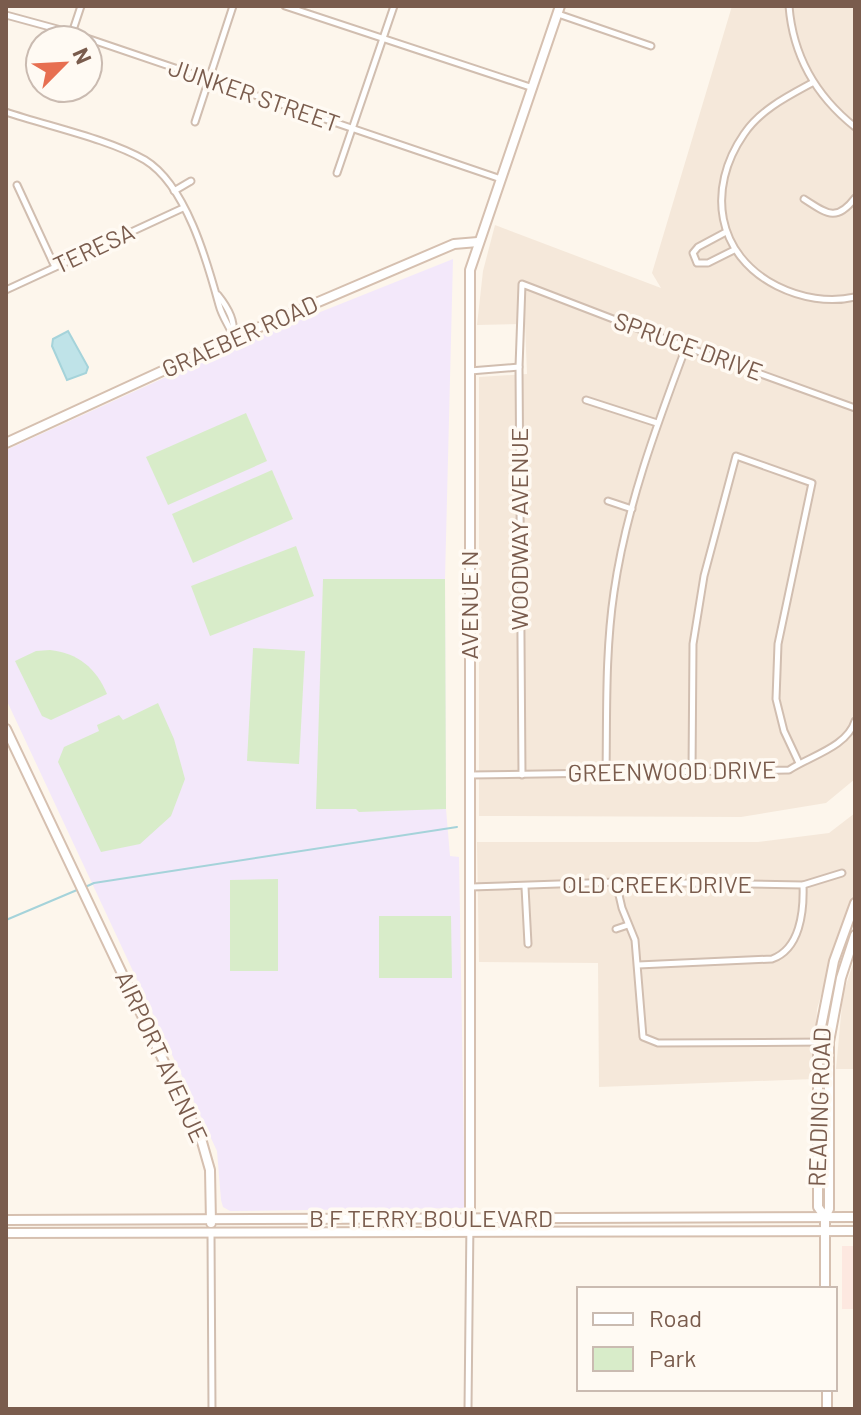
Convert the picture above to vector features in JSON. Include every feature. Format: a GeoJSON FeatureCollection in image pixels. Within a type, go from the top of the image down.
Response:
{"type":"FeatureCollection","features":[{"type":"Feature","properties":{"kind":"main road","name":"AVENUE N"},"geometry":{"type":"LineString","coordinates":[[470,1219],[470,270],[559,10]]}},
{"type":"Feature","properties":{"kind":"main road","name":"GRAEBER ROAD"},"geometry":{"type":"LineString","coordinates":[[6,443],[234,336],[454,244],[478,242]]}},
{"type":"Feature","properties":{"kind":"main road","name":"AIRPORT AVENUE"},"geometry":{"type":"LineString","coordinates":[[6,729],[202,1142],[210,1170],[211,1232]]}},
{"type":"Feature","properties":{"kind":"main road","name":"READING ROAD"},"geometry":{"type":"LineString","coordinates":[[825,1217],[818,1207],[818,1042],[834,961],[855,903]]}},
{"type":"Feature","properties":{"kind":"main road","name":"READING ROAD"},"geometry":{"type":"LineString","coordinates":[[825,1287],[825,1217],[829,1209],[829,1042],[834,1005],[855,935]]}},
{"type":"Feature","properties":{"kind":"main road","name":"B F TERRY BOULEVARD"},"geometry":{"type":"LineString","coordinates":[[6,1220],[855,1217]]}},
{"type":"Feature","properties":{"kind":"main road","name":"B F TERRY BOULEVARD"},"geometry":{"type":"LineString","coordinates":[[6,1233],[855,1231]]}},
{"type":"Feature","properties":{"kind":"street"},"geometry":{"type":"LineString","coordinates":[[195,122],[233,6]]}},
{"type":"Feature","properties":{"kind":"street"},"geometry":{"type":"LineString","coordinates":[[285,6],[533,88]]}},
{"type":"Feature","properties":{"kind":"street"},"geometry":{"type":"LineString","coordinates":[[337,173],[394,6]]}},
{"type":"Feature","properties":{"kind":"street"},"geometry":{"type":"LineString","coordinates":[[789,6],[794,37],[812,83],[823,99],[855,127]]}},
{"type":"Feature","properties":{"kind":"street"},"geometry":{"type":"LineString","coordinates":[[559,10],[651,46]]}},
{"type":"Feature","properties":{"kind":"street","name":"JUNKER STREET"},"geometry":{"type":"LineString","coordinates":[[6,15],[39,24]]}},
{"type":"Feature","properties":{"kind":"street","name":"JUNKER STREET"},"geometry":{"type":"LineString","coordinates":[[104,44],[502,179]]}},
{"type":"Feature","properties":{"kind":"street"},"geometry":{"type":"LineString","coordinates":[[812,83],[761,116],[736,146],[723,184],[721,204],[726,232],[734,250],[758,275],[787,291],[819,299],[855,297]]}},
{"type":"Feature","properties":{"kind":"street"},"geometry":{"type":"LineString","coordinates":[[6,112],[126,151],[148,162],[168,179],[201,247],[217,294],[225,303],[234,324],[234,336]]}},
{"type":"Feature","properties":{"kind":"street"},"geometry":{"type":"LineString","coordinates":[[174,191],[191,181]]}},
{"type":"Feature","properties":{"kind":"street"},"geometry":{"type":"LineString","coordinates":[[17,185],[55,267]]}},
{"type":"Feature","properties":{"kind":"street"},"geometry":{"type":"LineString","coordinates":[[804,199],[832,214],[841,213],[855,198]]}},
{"type":"Feature","properties":{"kind":"street","name":"TERESA"},"geometry":{"type":"LineString","coordinates":[[6,290],[183,208]]}},
{"type":"Feature","properties":{"kind":"street"},"geometry":{"type":"LineString","coordinates":[[726,232],[698,247],[693,253],[694,259],[697,263],[708,263],[734,250]]}},
{"type":"Feature","properties":{"kind":"street","name":"SPRUCE DRIVE"},"geometry":{"type":"LineString","coordinates":[[522,284],[855,408]]}},
{"type":"Feature","properties":{"kind":"street","name":"WOODWAY AVENUE"},"geometry":{"type":"LineString","coordinates":[[522,284],[519,367],[522,775]]}},
{"type":"Feature","properties":{"kind":"street"},"geometry":{"type":"LineString","coordinates":[[606,775],[607,661],[614,591],[632,509],[657,423],[686,347]]}},
{"type":"Feature","properties":{"kind":"street"},"geometry":{"type":"LineString","coordinates":[[470,371],[519,367]]}},
{"type":"Feature","properties":{"kind":"street"},"geometry":{"type":"LineString","coordinates":[[586,400],[657,423]]}},
{"type":"Feature","properties":{"kind":"street"},"geometry":{"type":"LineString","coordinates":[[692,773],[693,644],[704,576],[736,456],[812,483],[778,644],[776,699],[784,731],[799,763]]}},
{"type":"Feature","properties":{"kind":"street"},"geometry":{"type":"LineString","coordinates":[[608,501],[632,509]]}},
{"type":"Feature","properties":{"kind":"street","name":"GREENWOOD DRIVE"},"geometry":{"type":"LineString","coordinates":[[470,775],[789,770],[834,746],[853,729],[855,721]]}},
{"type":"Feature","properties":{"kind":"street","name":"OLD CREEK DRIVE"},"geometry":{"type":"LineString","coordinates":[[470,887],[616,882],[803,885],[842,873]]}},
{"type":"Feature","properties":{"kind":"street"},"geometry":{"type":"LineString","coordinates":[[616,882],[635,940],[643,1037],[658,1043],[829,1042]]}},
{"type":"Feature","properties":{"kind":"street"},"geometry":{"type":"LineString","coordinates":[[638,965],[772,959],[792,947],[804,904],[803,885]]}},
{"type":"Feature","properties":{"kind":"street"},"geometry":{"type":"LineString","coordinates":[[525,887],[528,944]]}},
{"type":"Feature","properties":{"kind":"street"},"geometry":{"type":"LineString","coordinates":[[616,929],[628,925]]}},
{"type":"Feature","properties":{"kind":"street"},"geometry":{"type":"LineString","coordinates":[[468,1409],[470,1219]]}},
{"type":"Feature","properties":{"kind":"street","name":"AIRPORT AVENUE"},"geometry":{"type":"LineString","coordinates":[[211,1232],[212,1409]]}},
{"type":"Feature","properties":{"kind":"shaded area"},"geometry":{"type":"Polygon","coordinates":[[[732,6],[855,6],[855,779],[826,803],[741,817],[479,816],[479,377],[527,374],[525,324],[477,325],[483,271],[495,225],[661,288],[652,273],[732,6]]]}},
{"type":"Feature","properties":{"kind":"shaded area"},"geometry":{"type":"Polygon","coordinates":[[[453,259],[445,579],[446,809],[450,856],[459,857],[465,1208],[230,1211],[223,1207],[221,1200],[217,1151],[6,699],[6,450],[223,351],[453,259]]]}},
{"type":"Feature","properties":{"kind":"shaded area"},"geometry":{"type":"Polygon","coordinates":[[[855,813],[855,899],[843,922],[817,1009],[813,1079],[599,1087],[598,963],[479,962],[477,842],[758,842],[829,833],[855,813]]]}},
{"type":"Feature","properties":{"kind":"shaded area"},"geometry":{"type":"Polygon","coordinates":[[[855,958],[855,1069],[836,1069],[843,994],[855,958]]]}},
{"type":"Feature","properties":{"kind":"shaded area"},"geometry":{"type":"Polygon","coordinates":[[[842,1246],[855,1246],[855,1309],[842,1309],[842,1246]]]}},
{"type":"Feature","properties":{"kind":"green space"},"geometry":{"type":"Polygon","coordinates":[[[246,413],[267,461],[168,505],[146,457],[246,413]]]}},
{"type":"Feature","properties":{"kind":"green space"},"geometry":{"type":"Polygon","coordinates":[[[272,470],[293,519],[193,563],[172,514],[272,470]]]}},
{"type":"Feature","properties":{"kind":"green space"},"geometry":{"type":"Polygon","coordinates":[[[296,546],[314,596],[210,636],[191,586],[296,546]]]}},
{"type":"Feature","properties":{"kind":"green space"},"geometry":{"type":"Polygon","coordinates":[[[323,579],[445,579],[446,809],[359,812],[356,809],[316,809],[323,579]]]}},
{"type":"Feature","properties":{"kind":"green space"},"geometry":{"type":"Polygon","coordinates":[[[253,648],[305,651],[299,764],[247,761],[253,648]]]}},
{"type":"Feature","properties":{"kind":"green space"},"geometry":{"type":"Polygon","coordinates":[[[36,651],[69,654],[85,663],[107,694],[51,720],[42,716],[15,661],[36,651]]]}},
{"type":"Feature","properties":{"kind":"green space"},"geometry":{"type":"Polygon","coordinates":[[[158,703],[174,739],[185,779],[171,816],[140,844],[101,852],[58,762],[64,747],[99,731],[97,725],[119,715],[123,720],[158,703]]]}},
{"type":"Feature","properties":{"kind":"green space"},"geometry":{"type":"Polygon","coordinates":[[[278,879],[278,971],[230,971],[230,880],[278,879]]]}},
{"type":"Feature","properties":{"kind":"green space"},"geometry":{"type":"Polygon","coordinates":[[[379,916],[451,916],[452,978],[379,978],[379,916]]]}},
{"type":"Feature","properties":{"kind":"water"},"geometry":{"type":"Polygon","coordinates":[[[68,331],[88,367],[86,373],[67,380],[52,346],[53,339],[68,331]]]}},
{"type":"Feature","properties":{"kind":"waterway"},"geometry":{"type":"LineString","coordinates":[[83,888],[94,883],[457,827]]}},
{"type":"Feature","properties":{"kind":"waterway"},"geometry":{"type":"LineString","coordinates":[[6,920],[77,890]]}}]}
